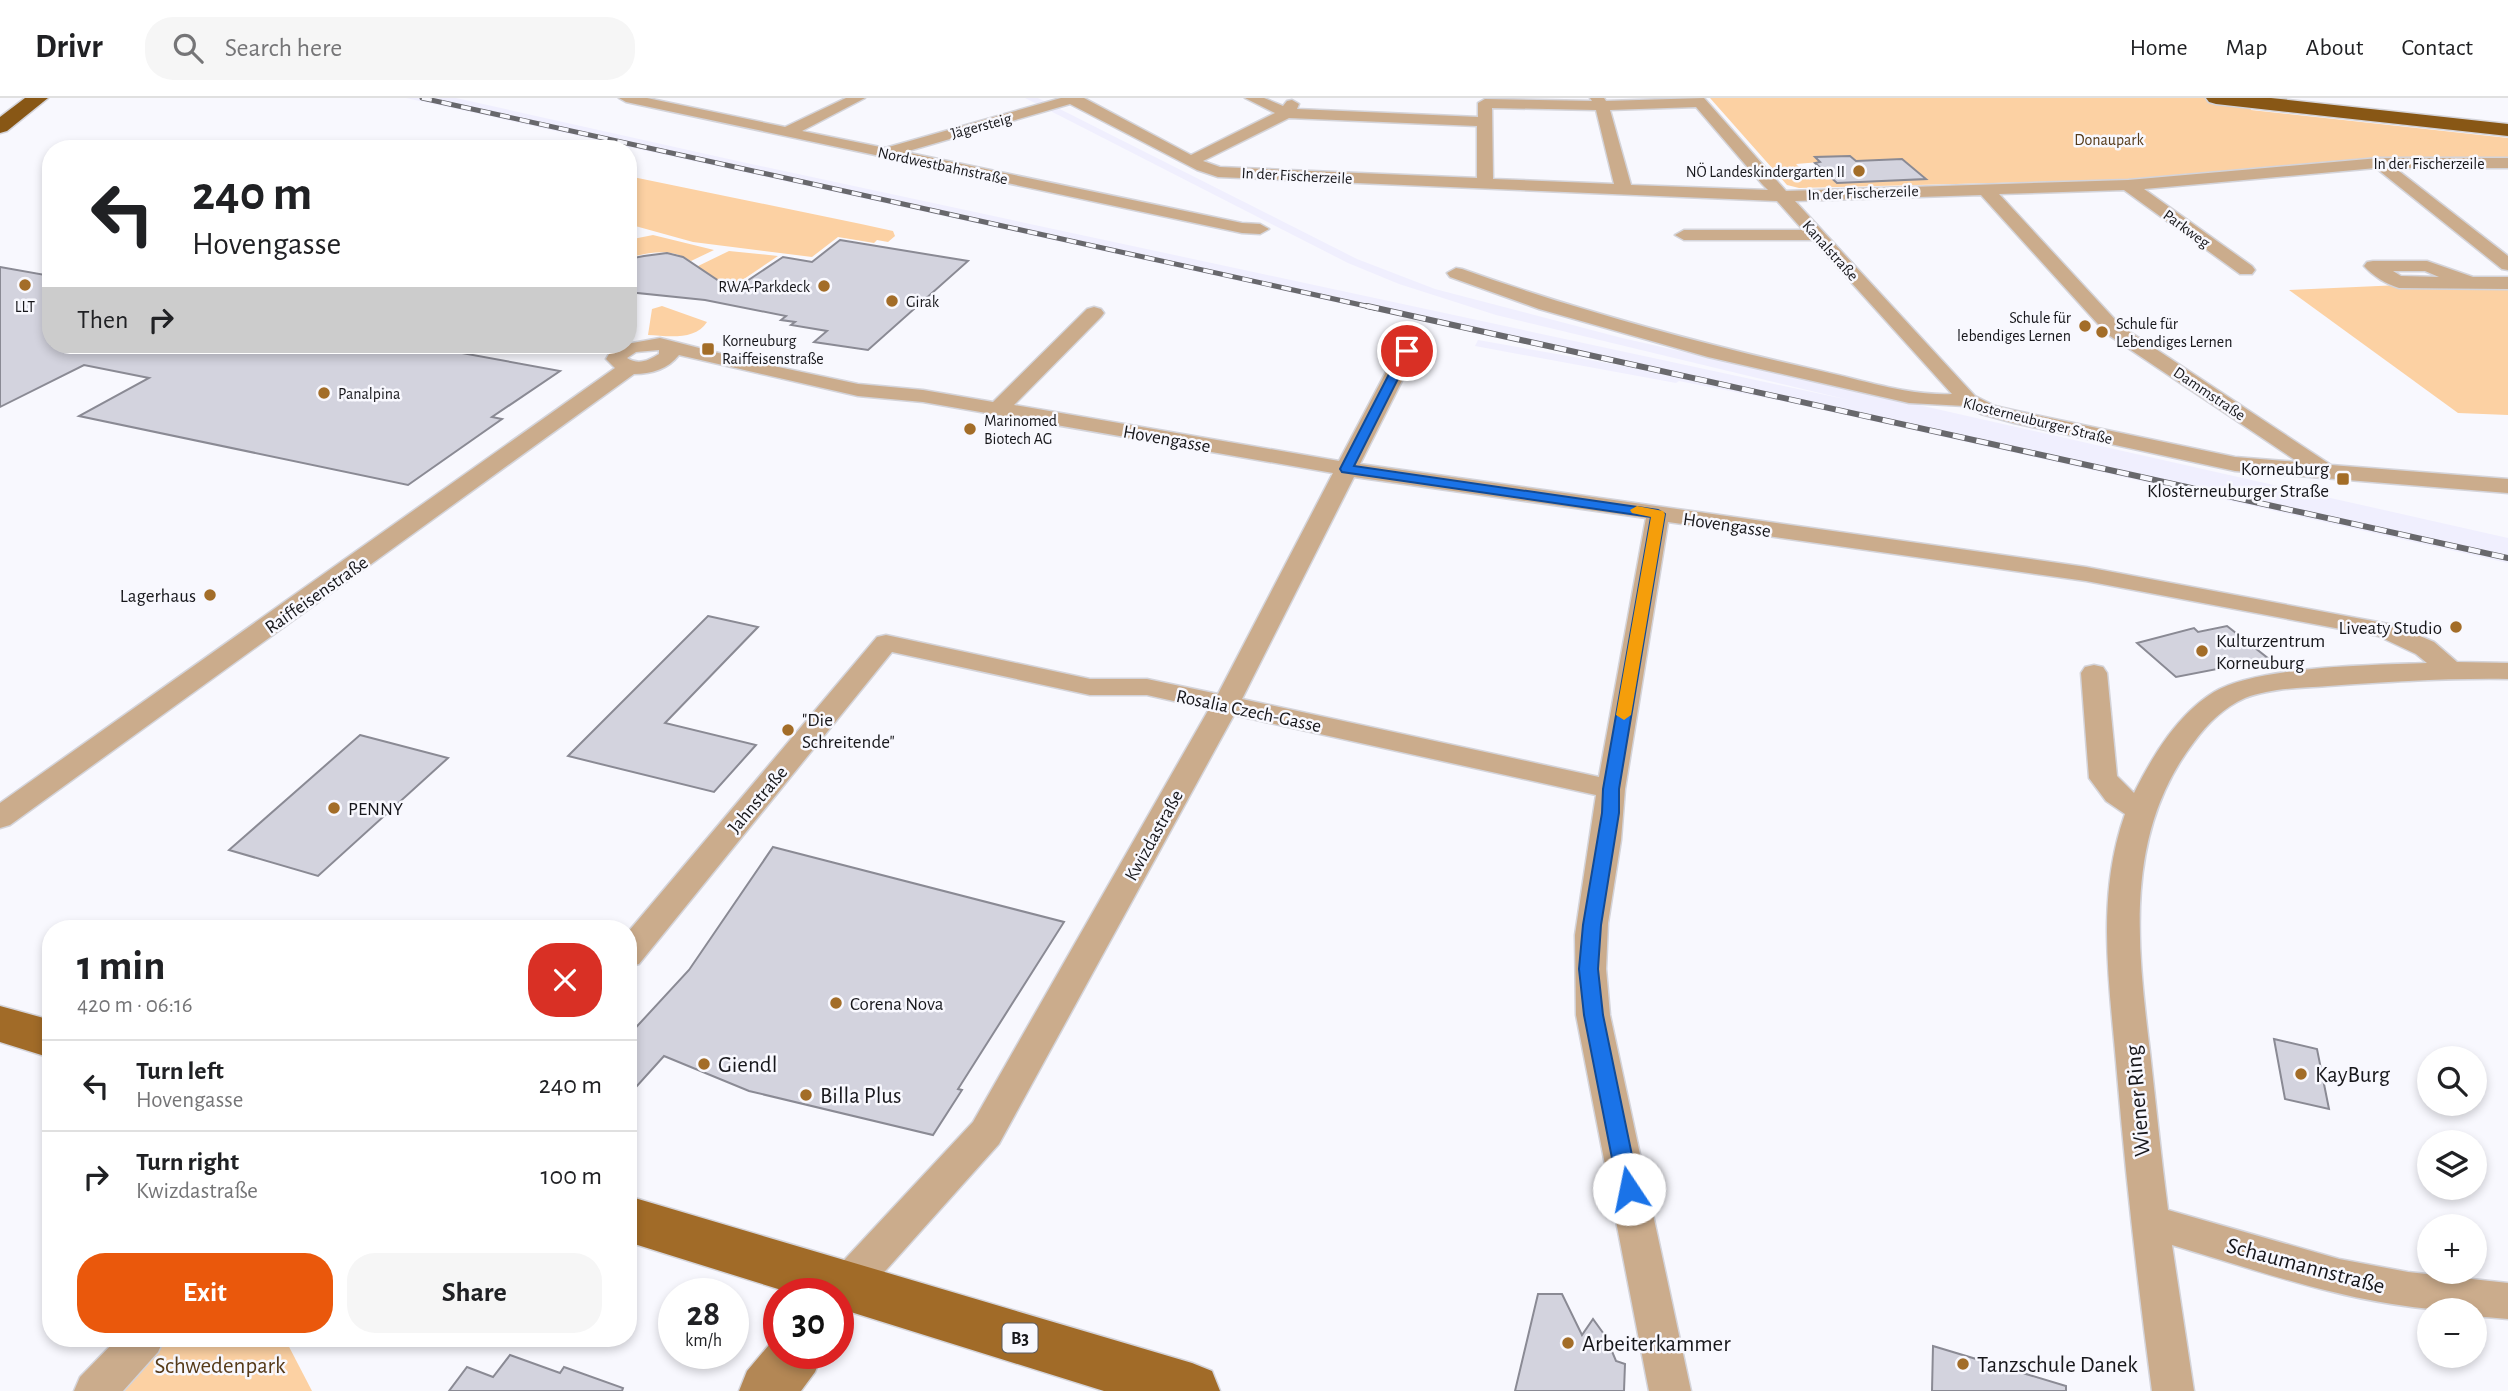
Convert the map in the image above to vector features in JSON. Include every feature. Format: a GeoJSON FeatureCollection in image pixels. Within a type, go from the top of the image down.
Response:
{"type":"FeatureCollection","features":[{"type":"Feature","properties":{"kind":"highway"},"geometry":{"type":"LineString","coordinates":[[2216,98],[2508,130]]}},
{"type":"Feature","properties":{"kind":"highway"},"geometry":{"type":"LineString","coordinates":[[2301,98],[2508,121]]}},
{"type":"Feature","properties":{"kind":"highway"},"geometry":{"type":"LineString","coordinates":[[0,127],[34,101]]}},
{"type":"Feature","properties":{"kind":"main road"},"geometry":{"type":"LineString","coordinates":[[0,1024],[42,1037]]}},
{"type":"Feature","properties":{"kind":"main road","name":"B3"},"geometry":{"type":"LineString","coordinates":[[637,1222],[807,1278]]}},
{"type":"Feature","properties":{"kind":"main road","name":"B3"},"geometry":{"type":"LineString","coordinates":[[854,1293],[1192,1391]]}},
{"type":"Feature","properties":{"kind":"main road"},"geometry":{"type":"LineString","coordinates":[[767,1391],[783,1369]]}},
{"type":"Feature","properties":{"kind":"street","name":"Nordwestbahnstraße"},"geometry":{"type":"LineString","coordinates":[[626,98],[1242,228],[1260,229]]}},
{"type":"Feature","properties":{"kind":"street"},"geometry":{"type":"LineString","coordinates":[[677,109],[703,98]]}},
{"type":"Feature","properties":{"kind":"street"},"geometry":{"type":"LineString","coordinates":[[787,132],[858,98]]}},
{"type":"Feature","properties":{"kind":"street"},"geometry":{"type":"LineString","coordinates":[[1073,98],[1191,161],[1287,113],[1295,98]]}},
{"type":"Feature","properties":{"kind":"street","name":"Jägersteig"},"geometry":{"type":"LineString","coordinates":[[886,153],[1073,98]]}},
{"type":"Feature","properties":{"kind":"street"},"geometry":{"type":"LineString","coordinates":[[1252,98],[1287,113],[1485,122]]}},
{"type":"Feature","properties":{"kind":"street"},"geometry":{"type":"LineString","coordinates":[[1485,183],[1485,101],[1697,100]]}},
{"type":"Feature","properties":{"kind":"street","name":"Kanalstraße"},"geometry":{"type":"LineString","coordinates":[[1697,100],[1968,400]]}},
{"type":"Feature","properties":{"kind":"street"},"geometry":{"type":"LineString","coordinates":[[1599,102],[1624,190]]}},
{"type":"Feature","properties":{"kind":"street","name":"In der Fischerzeile"},"geometry":{"type":"LineString","coordinates":[[1191,161],[1218,172],[1781,196],[2128,185],[2379,163],[2508,163]]}},
{"type":"Feature","properties":{"kind":"street"},"geometry":{"type":"LineString","coordinates":[[2379,163],[2508,265]]}},
{"type":"Feature","properties":{"kind":"street","name":"Parkweg"},"geometry":{"type":"LineString","coordinates":[[2128,185],[2246,270]]}},
{"type":"Feature","properties":{"kind":"street","name":"Dammstraße"},"geometry":{"type":"LineString","coordinates":[[1984,188],[2114,330],[2326,470]]}},
{"type":"Feature","properties":{"kind":"street"},"geometry":{"type":"LineString","coordinates":[[1684,235],[1817,235]]}},
{"type":"Feature","properties":{"kind":"street","name":"Klosterneuburger Straße"},"geometry":{"type":"LineString","coordinates":[[1456,272],[1557,308],[1739,359],[1909,397],[1944,401],[1968,400],[1988,410],[2014,417],[2207,459],[2235,464],[2508,485]]}},
{"type":"Feature","properties":{"kind":"street"},"geometry":{"type":"LineString","coordinates":[[2472,283],[2508,284]]}},
{"type":"Feature","properties":{"kind":"street"},"geometry":{"type":"LineString","coordinates":[[998,409],[1094,313]]}},
{"type":"Feature","properties":{"kind":"street","name":"Kwizdastraße"},"geometry":{"type":"LineString","coordinates":[[854,1278],[986,1133],[1226,704],[1407,351]]}},
{"type":"Feature","properties":{"kind":"street","name":"Hovengasse"},"geometry":{"type":"LineString","coordinates":[[664,355],[744,366],[858,390],[923,396],[1346,469],[2086,573],[2385,630],[2425,648],[2450,670]]}},
{"type":"Feature","properties":{"kind":"street","name":"Raiffeisenstraße"},"geometry":{"type":"LineString","coordinates":[[0,818],[629,358],[664,355]]}},
{"type":"Feature","properties":{"kind":"street"},"geometry":{"type":"LineString","coordinates":[[1658,514],[1611,789],[1611,813],[1592,925],[1589,969],[1592,1004],[1670,1391]]}},
{"type":"Feature","properties":{"kind":"street","name":"Rosalia Czech-Gasse"},"geometry":{"type":"LineString","coordinates":[[886,643],[1090,687],[1146,687],[1611,789]]}},
{"type":"Feature","properties":{"kind":"street","name":"Jahnstraße"},"geometry":{"type":"LineString","coordinates":[[637,944],[886,643]]}},
{"type":"Feature","properties":{"kind":"street","name":"Wiener Ring"},"geometry":{"type":"LineString","coordinates":[[2173,1391],[2148,1221],[2130,1031],[2122,899],[2128,851],[2141,811],[2184,732],[2225,697],[2243,690],[2288,681],[2450,670],[2508,671]]}},
{"type":"Feature","properties":{"kind":"street"},"geometry":{"type":"LineString","coordinates":[[2094,673],[2103,778],[2116,794],[2141,811]]}},
{"type":"Feature","properties":{"kind":"street","name":"Schaumannstraße"},"geometry":{"type":"LineString","coordinates":[[2148,1221],[2339,1277],[2408,1290],[2508,1301]]}},
{"type":"Feature","properties":{"kind":"street"},"geometry":{"type":"LineString","coordinates":[[95,1391],[136,1347]]}},
{"type":"Feature","properties":{"kind":"shaded area"},"geometry":{"type":"Polygon","coordinates":[[[406,98],[456,98],[1849,400],[1496,315],[1399,284],[1348,263],[1025,98],[1038,98],[1357,259],[1435,289],[1622,338],[2508,538],[2508,563],[1791,403],[1475,346],[1478,340],[1630,367],[637,149],[637,140],[597,140],[406,98]]]}},
{"type":"Feature","properties":{"kind":"green space","name":"Donaupark"},"geometry":{"type":"Polygon","coordinates":[[[1710,98],[2249,98],[2251,110],[2508,138],[2508,158],[2354,160],[2153,179],[1799,188],[1787,185],[1710,98]],[[1850,156],[1815,157],[1820,162],[1796,164],[1811,179],[1831,178],[1837,183],[1925,179],[1902,159],[1856,161],[1850,156]]]}},
{"type":"Feature","properties":{"kind":"green space"},"geometry":{"type":"Polygon","coordinates":[[[637,178],[893,231],[895,236],[888,242],[877,240],[874,243],[838,237],[812,257],[693,242],[637,226],[637,178]]]}},
{"type":"Feature","properties":{"kind":"green space"},"geometry":{"type":"Polygon","coordinates":[[[653,235],[714,250],[691,261],[676,254],[661,252],[637,256],[637,238],[653,235]]]}},
{"type":"Feature","properties":{"kind":"green space"},"geometry":{"type":"Polygon","coordinates":[[[729,251],[778,256],[735,285],[721,283],[694,268],[729,251]]]}},
{"type":"Feature","properties":{"kind":"green space"},"geometry":{"type":"Polygon","coordinates":[[[2423,284],[2508,287],[2508,415],[2458,413],[2289,290],[2423,284]]]}},
{"type":"Feature","properties":{"kind":"green space"},"geometry":{"type":"Polygon","coordinates":[[[662,306],[707,322],[702,328],[688,335],[648,335],[652,309],[662,306]]]}},
{"type":"Feature","properties":{"kind":"green space","name":"Schwedenpark"},"geometry":{"type":"Polygon","coordinates":[[[159,1347],[289,1347],[312,1391],[119,1391],[159,1347]]]}},
{"type":"Feature","properties":{"kind":"building","name":"NÖ Landeskindergarten II"},"geometry":{"type":"Polygon","coordinates":[[[1850,156],[1856,161],[1902,159],[1926,179],[1837,183],[1815,163],[1820,162],[1815,157],[1850,156]]]}},
{"type":"Feature","properties":{"kind":"building"},"geometry":{"type":"Polygon","coordinates":[[[840,240],[968,261],[868,350],[814,342],[827,331],[791,325],[795,322],[781,320],[786,316],[705,300],[637,293],[637,257],[644,256],[667,253],[683,257],[725,285],[738,287],[783,257],[812,262],[840,240]]]}},
{"type":"Feature","properties":{"kind":"building","name":"Panalpina"},"geometry":{"type":"Polygon","coordinates":[[[0,267],[42,274],[42,354],[467,354],[560,371],[492,417],[502,419],[408,485],[79,416],[149,378],[84,365],[0,407],[0,267]]]}},
{"type":"Feature","properties":{"kind":"building"},"geometry":{"type":"Polygon","coordinates":[[[708,616],[758,627],[665,723],[756,745],[714,792],[568,756],[708,616]]]}},
{"type":"Feature","properties":{"kind":"building","name":"Kulturzentrum Korneuburg"},"geometry":{"type":"Polygon","coordinates":[[[2227,626],[2269,659],[2176,677],[2137,643],[2194,628],[2198,632],[2227,626]]]}},
{"type":"Feature","properties":{"kind":"building","name":"PENNY"},"geometry":{"type":"Polygon","coordinates":[[[360,735],[448,758],[318,876],[229,850],[360,735]]]}},
{"type":"Feature","properties":{"kind":"building","name":"Corena Nova"},"geometry":{"type":"Polygon","coordinates":[[[773,847],[1064,922],[958,1089],[962,1090],[933,1135],[749,1091],[664,1056],[637,1086],[637,1026],[689,970],[773,847]]]}},
{"type":"Feature","properties":{"kind":"building","name":"KayBurg"},"geometry":{"type":"Polygon","coordinates":[[[2274,1039],[2317,1049],[2329,1109],[2285,1099],[2274,1039]]]}},
{"type":"Feature","properties":{"kind":"building","name":"Arbeiterkammer"},"geometry":{"type":"Polygon","coordinates":[[[1538,1294],[1562,1294],[1582,1335],[1593,1319],[1606,1337],[1616,1361],[1625,1364],[1624,1391],[1515,1391],[1538,1294]]]}},
{"type":"Feature","properties":{"kind":"building","name":"Tanzschule Danek"},"geometry":{"type":"Polygon","coordinates":[[[1933,1346],[2066,1386],[2066,1391],[1932,1391],[1933,1346]]]}},
{"type":"Feature","properties":{"kind":"building"},"geometry":{"type":"Polygon","coordinates":[[[510,1355],[560,1373],[564,1367],[623,1388],[622,1391],[449,1391],[467,1367],[493,1377],[510,1355]]]}},
{"type":"Feature","properties":{"kind":"railway"},"geometry":{"type":"LineString","coordinates":[[422,98],[613,140]]}},
{"type":"Feature","properties":{"kind":"railway"},"geometry":{"type":"LineString","coordinates":[[637,145],[1375,308]]}},
{"type":"Feature","properties":{"kind":"railway"},"geometry":{"type":"LineString","coordinates":[[1367,306],[2508,558]]}},
{"type":"Feature","properties":{"kind":"slow traffic"},"geometry":{"type":"LineString","coordinates":[[1624,715],[1658,514],[1637,510]]}},
{"type":"Feature","properties":{"kind":"place","name":"NÖ Landeskindergarten II"},"geometry":{"type":"Point","coordinates":[1859,171]}},
{"type":"Feature","properties":{"kind":"place","name":"LLT"},"geometry":{"type":"Point","coordinates":[25,285]}},
{"type":"Feature","properties":{"kind":"place","name":"RWA-Parkdeck"},"geometry":{"type":"Point","coordinates":[824,286]}},
{"type":"Feature","properties":{"kind":"place","name":"Girak"},"geometry":{"type":"Point","coordinates":[892,301]}},
{"type":"Feature","properties":{"kind":"place","name":"Schule für lebendiges Lernen"},"geometry":{"type":"Point","coordinates":[2085,326]}},
{"type":"Feature","properties":{"kind":"place","name":"Schule für Lebendiges Lernen"},"geometry":{"type":"Point","coordinates":[2102,332]}},
{"type":"Feature","properties":{"kind":"place","name":"Korneuburg Raiffeisenstraße"},"geometry":{"type":"Point","coordinates":[708,349]}},
{"type":"Feature","properties":{"kind":"place","name":"Panalpina"},"geometry":{"type":"Point","coordinates":[324,393]}},
{"type":"Feature","properties":{"kind":"place","name":"Marinomed Biotech AG"},"geometry":{"type":"Point","coordinates":[970,429]}},
{"type":"Feature","properties":{"kind":"place","name":"Korneuburg Klosterneuburger Straße"},"geometry":{"type":"Point","coordinates":[2343,479]}},
{"type":"Feature","properties":{"kind":"place","name":"Lagerhaus"},"geometry":{"type":"Point","coordinates":[210,595]}},
{"type":"Feature","properties":{"kind":"place","name":"Liveaty Studio"},"geometry":{"type":"Point","coordinates":[2456,627]}},
{"type":"Feature","properties":{"kind":"place","name":"Kulturzentrum Korneuburg"},"geometry":{"type":"Point","coordinates":[2202,651]}},
{"type":"Feature","properties":{"kind":"place","name":"\"Die Schreitende\""},"geometry":{"type":"Point","coordinates":[788,730]}},
{"type":"Feature","properties":{"kind":"place","name":"PENNY"},"geometry":{"type":"Point","coordinates":[334,808]}},
{"type":"Feature","properties":{"kind":"place","name":"Corena Nova"},"geometry":{"type":"Point","coordinates":[836,1003]}},
{"type":"Feature","properties":{"kind":"place","name":"Giendl"},"geometry":{"type":"Point","coordinates":[704,1064]}},
{"type":"Feature","properties":{"kind":"place","name":"KayBurg"},"geometry":{"type":"Point","coordinates":[2301,1074]}},
{"type":"Feature","properties":{"kind":"place","name":"Billa Plus"},"geometry":{"type":"Point","coordinates":[806,1095]}},
{"type":"Feature","properties":{"kind":"place","name":"Arbeiterkammer"},"geometry":{"type":"Point","coordinates":[1568,1343]}},
{"type":"Feature","properties":{"kind":"place","name":"Tanzschule Danek"},"geometry":{"type":"Point","coordinates":[1963,1364]}},
{"type":"Feature","properties":{"kind":"route"},"geometry":{"type":"LineString","coordinates":[[1407,351],[1346,469],[1658,514],[1611,789],[1611,813],[1592,925],[1589,969],[1593,1015],[1629,1189]]}}]}
